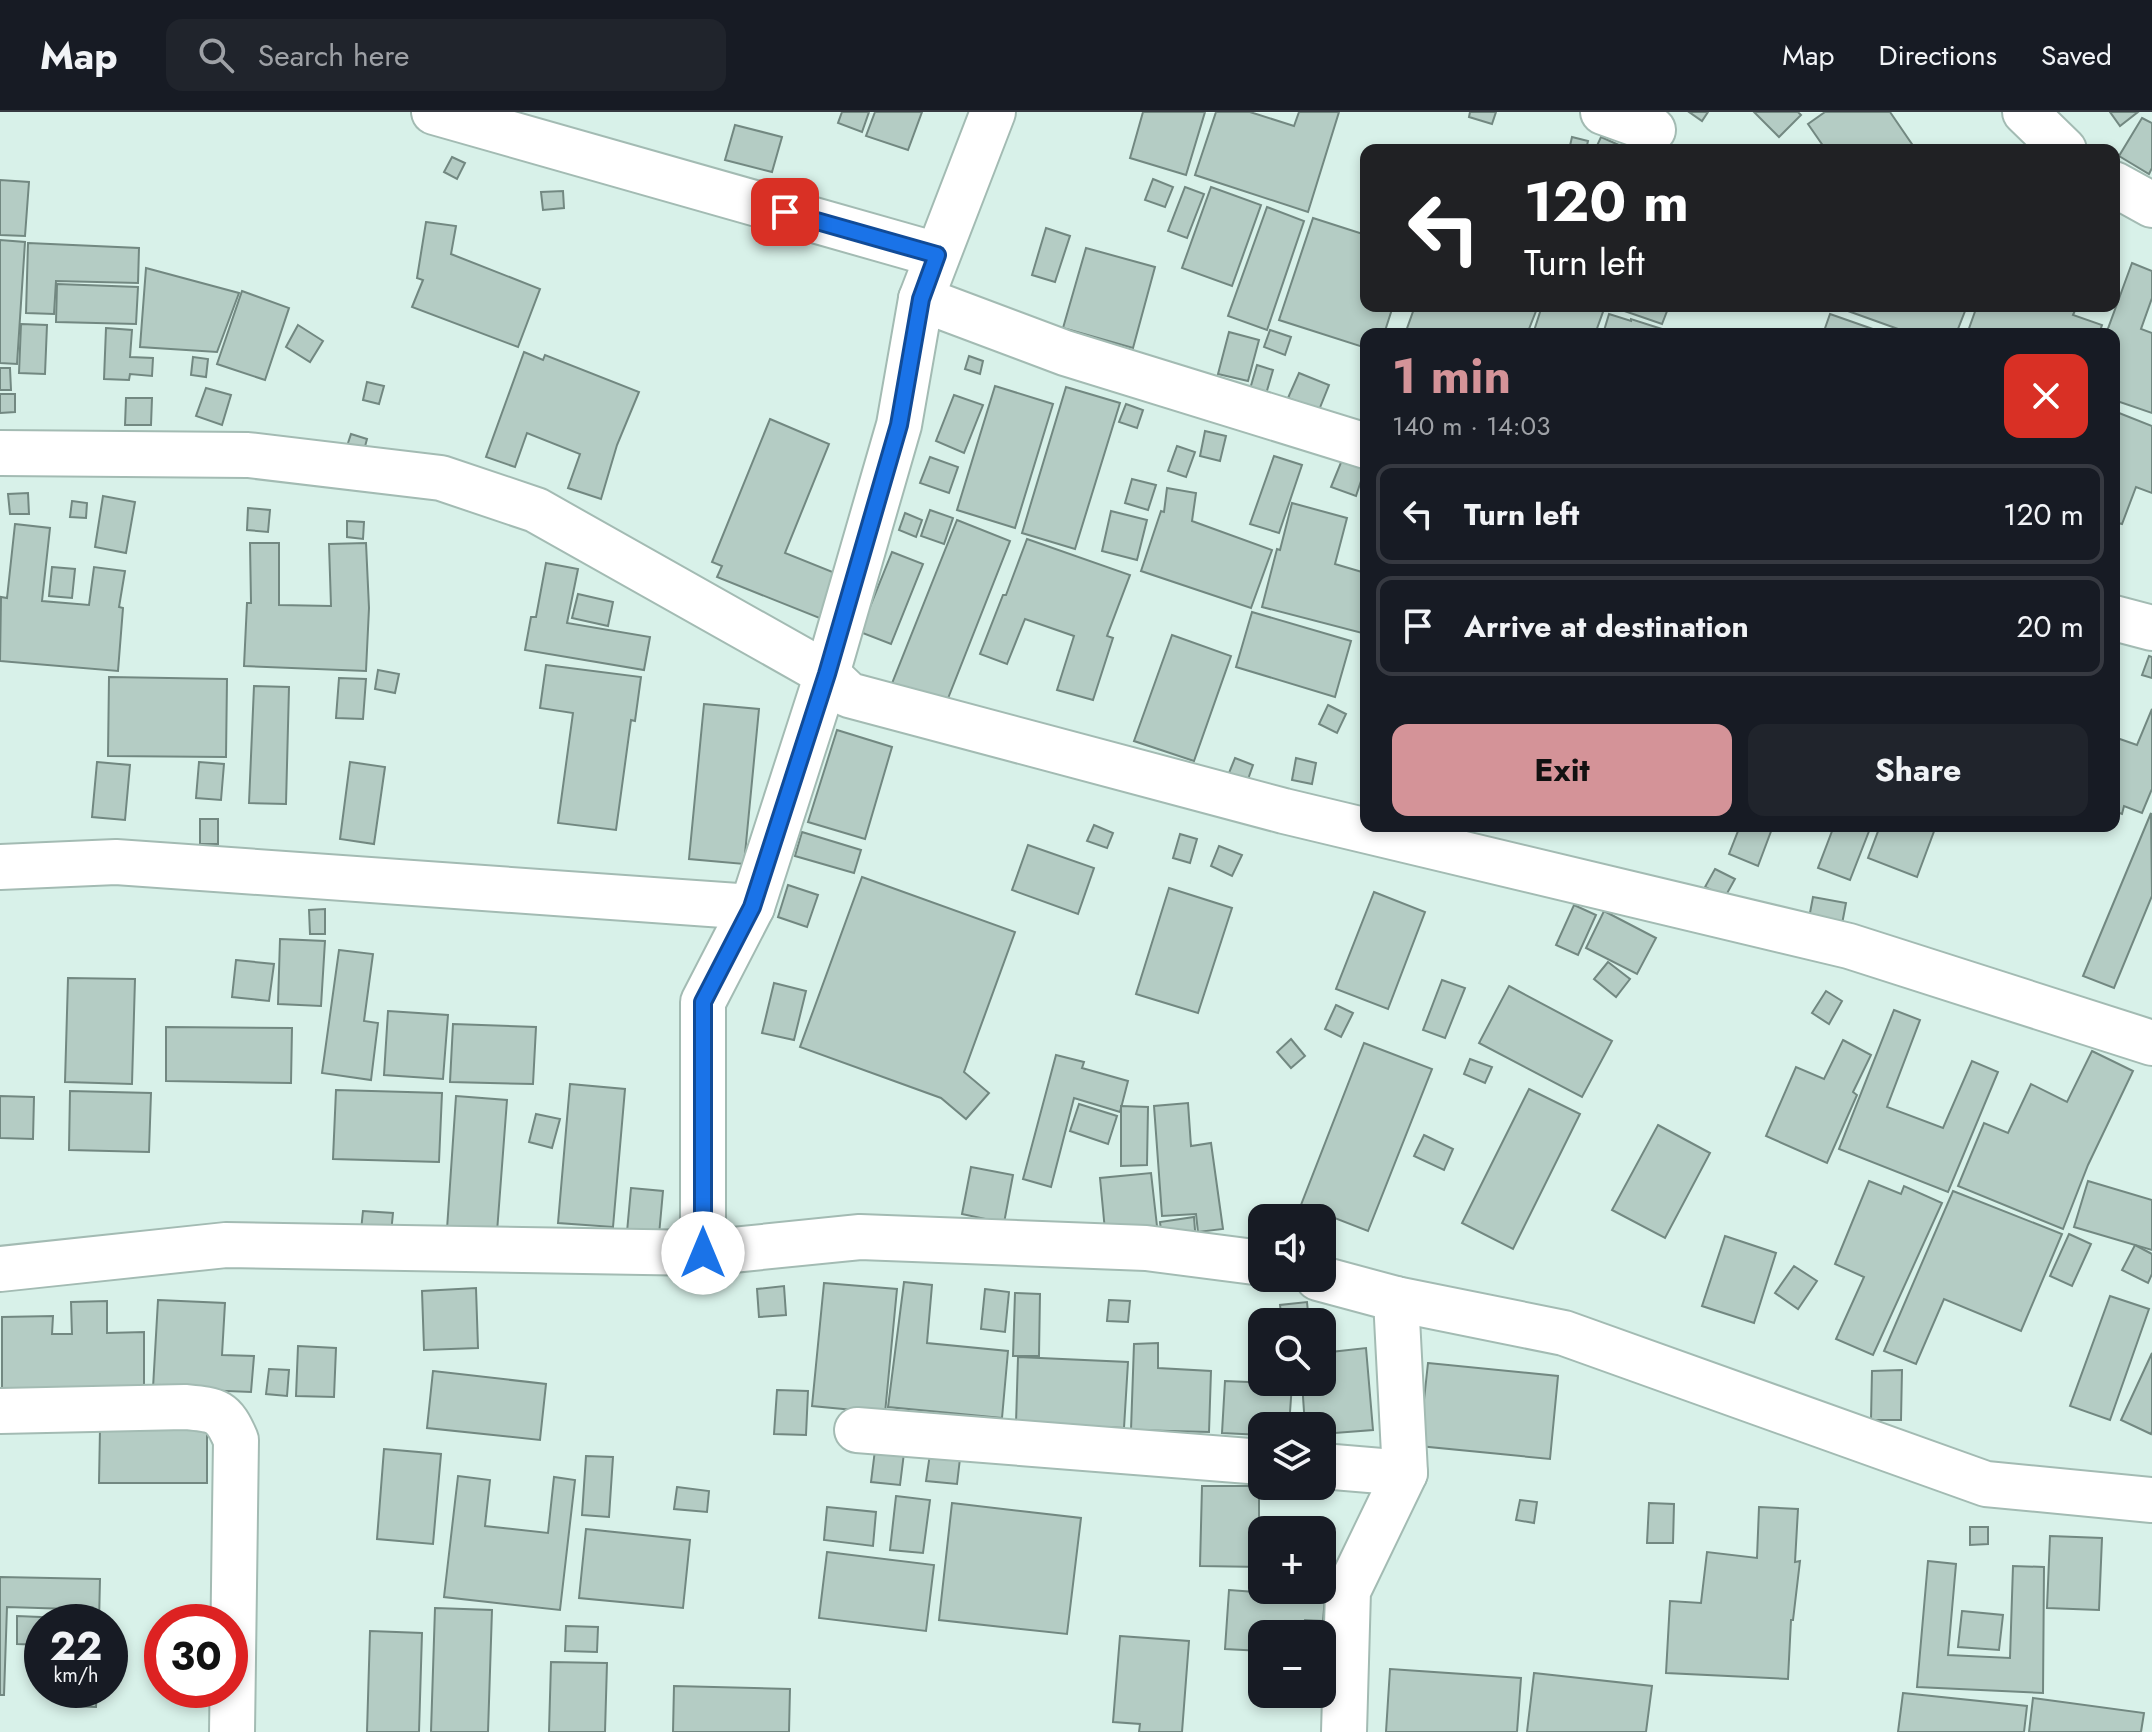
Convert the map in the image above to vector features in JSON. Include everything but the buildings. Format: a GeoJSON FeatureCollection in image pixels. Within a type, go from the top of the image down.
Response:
{"type":"FeatureCollection","features":[{"type":"Feature","properties":{"kind":"street"},"geometry":{"type":"LineString","coordinates":[[434,112],[937,255]]}},
{"type":"Feature","properties":{"kind":"street"},"geometry":{"type":"LineString","coordinates":[[703,1253],[703,1002],[752,907],[827,674],[899,425],[921,299],[993,112]]}},
{"type":"Feature","properties":{"kind":"street"},"geometry":{"type":"LineString","coordinates":[[1603,112],[1653,130]]}},
{"type":"Feature","properties":{"kind":"street"},"geometry":{"type":"LineString","coordinates":[[2025,112],[2058,144]]}},
{"type":"Feature","properties":{"kind":"street"},"geometry":{"type":"LineString","coordinates":[[2120,187],[2152,205]]}},
{"type":"Feature","properties":{"kind":"street"},"geometry":{"type":"LineString","coordinates":[[921,299],[1065,353],[1360,444]]}},
{"type":"Feature","properties":{"kind":"street"},"geometry":{"type":"LineString","coordinates":[[0,453],[248,455],[441,478],[536,510],[827,674],[849,695],[1360,829]]}},
{"type":"Feature","properties":{"kind":"street"},"geometry":{"type":"LineString","coordinates":[[2120,620],[2152,628]]}},
{"type":"Feature","properties":{"kind":"street"},"geometry":{"type":"LineString","coordinates":[[1372,832],[1849,946],[2152,1043]]}},
{"type":"Feature","properties":{"kind":"street"},"geometry":{"type":"LineString","coordinates":[[0,867],[116,862],[752,907]]}},
{"type":"Feature","properties":{"kind":"street"},"geometry":{"type":"LineString","coordinates":[[0,1269],[226,1245],[703,1253],[860,1237],[1146,1248],[1248,1261]]}},
{"type":"Feature","properties":{"kind":"street"},"geometry":{"type":"LineString","coordinates":[[1336,1283],[1396,1299],[1564,1333],[1986,1484],[2152,1500]]}},
{"type":"Feature","properties":{"kind":"street"},"geometry":{"type":"LineString","coordinates":[[1344,1732],[1348,1591],[1405,1473],[1396,1299]]}},
{"type":"Feature","properties":{"kind":"street"},"geometry":{"type":"LineString","coordinates":[[0,1411],[185,1407],[211,1409],[226,1417],[236,1440],[232,1732]]}},
{"type":"Feature","properties":{"kind":"street"},"geometry":{"type":"LineString","coordinates":[[857,1430],[1248,1461]]}},
{"type":"Feature","properties":{"kind":"street"},"geometry":{"type":"LineString","coordinates":[[1336,1467],[1405,1473]]}},
{"type":"Feature","properties":{"kind":"route"},"geometry":{"type":"LineString","coordinates":[[703,1253],[703,1002],[752,907],[827,674],[899,425],[921,299],[937,255],[785,212]]}}]}
